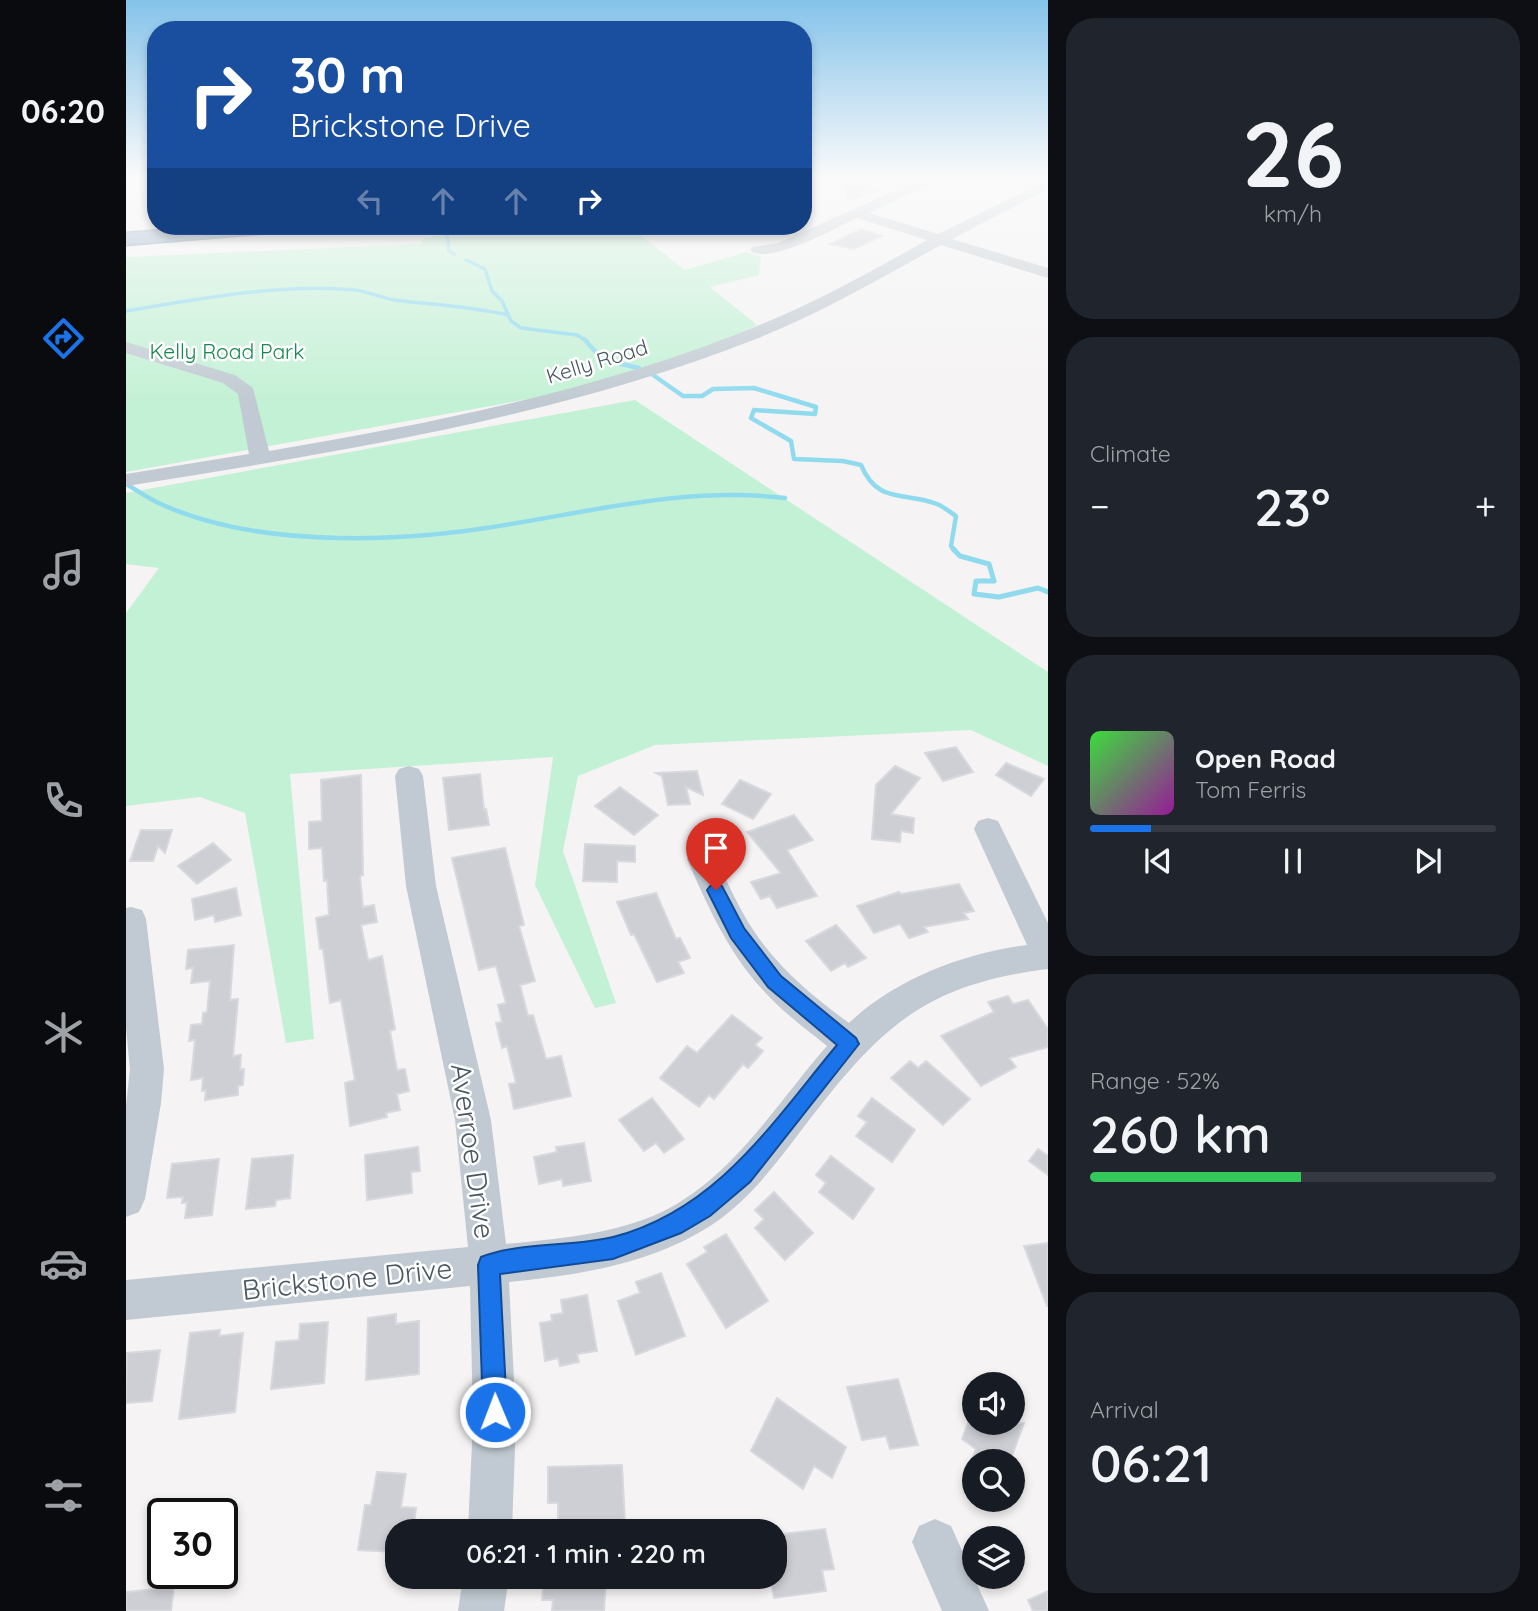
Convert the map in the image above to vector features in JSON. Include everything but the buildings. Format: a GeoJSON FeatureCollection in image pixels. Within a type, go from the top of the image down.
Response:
{"type":"FeatureCollection","features":[{"type":"Feature","properties":{"kind":"street","name":"Kelly Road"},"geometry":{"type":"LineString","coordinates":[[126,480],[410,431],[583,391],[751,334],[803,312],[913,252]]}},
{"type":"Feature","properties":{"kind":"street"},"geometry":{"type":"LineString","coordinates":[[980,252],[1048,273]]}},
{"type":"Feature","properties":{"kind":"street"},"geometry":{"type":"LineString","coordinates":[[126,347],[177,352],[229,379],[247,392],[260,457]]}},
{"type":"Feature","properties":{"kind":"street","name":"Averroe Drive"},"geometry":{"type":"LineString","coordinates":[[410,776],[414,842],[421,889],[467,1091],[479,1157],[489,1265],[495,1437],[491,1519]]}},
{"type":"Feature","properties":{"kind":"street"},"geometry":{"type":"LineString","coordinates":[[988,829],[1048,956]]}},
{"type":"Feature","properties":{"kind":"street"},"geometry":{"type":"LineString","coordinates":[[702,859],[725,911],[755,957],[775,981],[849,1044]]}},
{"type":"Feature","properties":{"kind":"street"},"geometry":{"type":"LineString","coordinates":[[126,1199],[144,1103],[147,1069],[131,919]]}},
{"type":"Feature","properties":{"kind":"street","name":"Brickstone Drive"},"geometry":{"type":"LineString","coordinates":[[126,1300],[489,1265],[613,1248],[673,1226],[722,1194],[755,1160],[849,1044],[877,1020],[929,987],[981,969],[1048,956]]}},
{"type":"Feature","properties":{"kind":"street"},"geometry":{"type":"LineString","coordinates":[[935,1542],[966,1611]]}},
{"type":"Feature","properties":{"kind":"street"},"geometry":{"type":"LineString","coordinates":[[481,1611],[484,1589]]}},
{"type":"Feature","properties":{"kind":"green space","name":"Kelly Road Park"},"geometry":{"type":"Polygon","coordinates":[[[235,252],[662,252],[685,270],[745,252],[761,257],[759,275],[710,287],[757,325],[698,357],[628,381],[126,472],[126,257],[235,252]]]}},
{"type":"Feature","properties":{"kind":"green space"},"geometry":{"type":"Polygon","coordinates":[[[635,400],[1048,672],[1048,766],[971,730],[655,745],[578,776],[563,851],[616,1003],[595,1008],[535,885],[553,757],[290,774],[314,1039],[286,1043],[245,813],[200,797],[126,806],[126,613],[159,568],[126,564],[126,493],[635,400]]]}},
{"type":"Feature","properties":{"kind":"waterway"},"geometry":{"type":"LineString","coordinates":[[466,260],[485,269],[492,291],[502,301],[511,321],[521,328],[577,335],[584,339]]}},
{"type":"Feature","properties":{"kind":"waterway"},"geometry":{"type":"LineString","coordinates":[[126,311],[240,293],[327,288],[355,290],[396,300],[508,315]]}},
{"type":"Feature","properties":{"kind":"waterway"},"geometry":{"type":"LineString","coordinates":[[584,339],[603,360],[639,368]]}},
{"type":"Feature","properties":{"kind":"waterway"},"geometry":{"type":"LineString","coordinates":[[646,370],[683,396],[702,396],[713,389],[754,388],[816,407],[815,414],[754,410],[751,418],[791,441],[794,459],[843,461],[861,465],[875,486],[884,491],[925,500],[945,508],[956,516],[951,546],[955,550]]}},
{"type":"Feature","properties":{"kind":"waterway"},"geometry":{"type":"LineString","coordinates":[[126,484],[158,503],[203,519],[246,529],[338,538],[385,538],[475,530],[684,497],[751,495],[785,498]]}},
{"type":"Feature","properties":{"kind":"waterway"},"geometry":{"type":"LineString","coordinates":[[953,549],[960,556],[989,564],[994,581],[976,581],[974,594],[999,597],[1038,588],[1048,592]]}},
{"type":"Feature","properties":{"kind":"route"},"geometry":{"type":"LineString","coordinates":[[495,1412],[489,1265],[588,1254],[613,1248],[639,1241],[673,1226],[703,1208],[722,1194],[762,1153],[849,1044],[775,981],[738,933],[716,890]]}}]}
